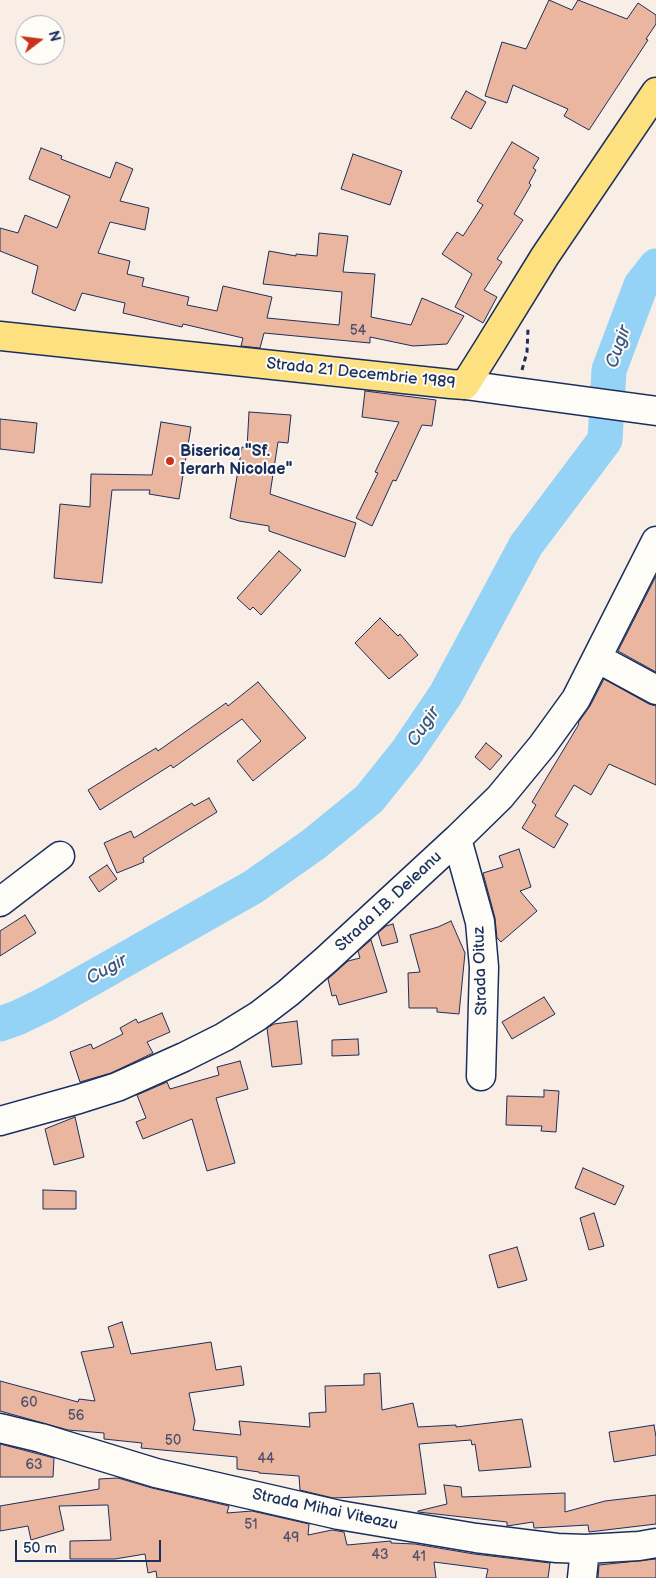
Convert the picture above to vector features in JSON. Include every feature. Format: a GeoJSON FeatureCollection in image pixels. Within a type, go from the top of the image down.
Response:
{"type":"FeatureCollection","features":[{"type":"Feature","properties":{"kind":"main road","name":"Strada 21 Decembrie 1989"},"geometry":{"type":"LineString","coordinates":[[0,336],[464,384],[544,256],[656,92]]}},
{"type":"Feature","properties":{"kind":"street"},"geometry":{"type":"LineString","coordinates":[[464,384],[656,411]]}},
{"type":"Feature","properties":{"kind":"street","name":"Strada I.B. Deleanu"},"geometry":{"type":"LineString","coordinates":[[0,1121],[117,1087],[184,1057],[224,1037],[258,1016],[327,959],[457,840],[500,796],[542,746],[576,699],[656,541]]}},
{"type":"Feature","properties":{"kind":"street"},"geometry":{"type":"LineString","coordinates":[[597,658],[656,690]]}},
{"type":"Feature","properties":{"kind":"street","name":"Strada Oituz"},"geometry":{"type":"LineString","coordinates":[[457,840],[480,922],[484,967],[481,1076]]}},
{"type":"Feature","properties":{"kind":"street"},"geometry":{"type":"LineString","coordinates":[[0,902],[60,856]]}},
{"type":"Feature","properties":{"kind":"street","name":"Strada Mihai Viteazu"},"geometry":{"type":"LineString","coordinates":[[0,1428],[41,1438],[156,1473],[339,1515],[476,1538],[557,1548],[585,1549],[639,1546],[656,1543]]}},
{"type":"Feature","properties":{"kind":"street"},"geometry":{"type":"LineString","coordinates":[[582,1578],[585,1549]]}},
{"type":"Feature","properties":{"kind":"path"},"geometry":{"type":"LineString","coordinates":[[517,392],[527,352],[529,325]]}},
{"type":"Feature","properties":{"kind":"building"},"geometry":{"type":"Polygon","coordinates":[[[549,0],[572,10],[578,0],[627,19],[638,3],[656,15],[656,24],[646,39],[648,40],[589,130],[564,116],[568,109],[513,85],[507,103],[485,96],[502,42],[526,49],[549,0]]]}},
{"type":"Feature","properties":{"kind":"building"},"geometry":{"type":"Polygon","coordinates":[[[466,91],[486,102],[471,129],[451,118],[466,91]]]}},
{"type":"Feature","properties":{"kind":"building"},"geometry":{"type":"Polygon","coordinates":[[[512,142],[539,158],[533,168],[536,170],[529,183],[531,185],[514,214],[523,220],[497,259],[502,262],[484,290],[497,297],[483,323],[455,307],[472,274],[442,254],[457,232],[463,236],[483,205],[477,201],[512,142]]]}},
{"type":"Feature","properties":{"kind":"building"},"geometry":{"type":"Polygon","coordinates":[[[41,148],[62,156],[61,159],[110,178],[116,162],[133,169],[120,201],[149,208],[145,230],[110,222],[98,253],[130,261],[127,274],[144,278],[142,286],[189,297],[187,305],[217,311],[223,286],[272,297],[267,318],[339,325],[342,292],[263,284],[269,251],[296,256],[296,254],[317,256],[319,233],[348,236],[343,272],[375,274],[371,317],[411,325],[422,298],[464,316],[447,344],[413,346],[370,337],[370,343],[264,333],[260,348],[241,346],[243,338],[183,324],[182,327],[123,313],[125,303],[82,293],[75,311],[32,293],[38,266],[0,251],[0,228],[18,233],[25,215],[57,228],[70,196],[29,179],[41,148]]]}},
{"type":"Feature","properties":{"kind":"building"},"geometry":{"type":"Polygon","coordinates":[[[353,154],[402,171],[390,205],[341,189],[353,154]]]}},
{"type":"Feature","properties":{"kind":"building"},"geometry":{"type":"Polygon","coordinates":[[[365,391],[436,400],[432,426],[422,425],[396,481],[393,480],[372,526],[356,518],[378,473],[375,472],[399,422],[362,417],[365,391]]]}},
{"type":"Feature","properties":{"kind":"building"},"geometry":{"type":"Polygon","coordinates":[[[249,412],[291,415],[288,443],[278,442],[270,494],[356,523],[345,557],[269,531],[269,526],[230,518],[242,447],[247,448],[249,412]]]}},
{"type":"Feature","properties":{"kind":"building"},"geometry":{"type":"Polygon","coordinates":[[[0,419],[37,423],[34,453],[0,449],[0,419]]]}},
{"type":"Feature","properties":{"kind":"building"},"geometry":{"type":"Polygon","coordinates":[[[161,422],[191,427],[179,499],[149,494],[150,490],[112,490],[102,583],[54,578],[60,504],[90,507],[91,474],[152,475],[161,422]]]}},
{"type":"Feature","properties":{"kind":"building"},"geometry":{"type":"Polygon","coordinates":[[[279,551],[301,570],[261,615],[253,607],[250,610],[237,598],[279,551]]]}},
{"type":"Feature","properties":{"kind":"building"},"geometry":{"type":"Polygon","coordinates":[[[656,576],[656,672],[618,651],[656,576]]]}},
{"type":"Feature","properties":{"kind":"building"},"geometry":{"type":"Polygon","coordinates":[[[380,618],[398,636],[400,634],[418,655],[389,679],[355,643],[380,618]]]}},
{"type":"Feature","properties":{"kind":"building"},"geometry":{"type":"Polygon","coordinates":[[[604,679],[656,706],[656,785],[609,764],[591,795],[574,785],[555,816],[568,824],[554,848],[522,828],[536,805],[532,802],[590,706],[604,679]]]}},
{"type":"Feature","properties":{"kind":"building"},"geometry":{"type":"Polygon","coordinates":[[[258,682],[306,738],[253,781],[237,761],[261,741],[242,719],[173,768],[171,765],[100,810],[88,790],[156,748],[158,751],[226,703],[228,706],[258,682]]]}},
{"type":"Feature","properties":{"kind":"building"},"geometry":{"type":"Polygon","coordinates":[[[486,743],[502,756],[490,770],[475,757],[486,743]]]}},
{"type":"Feature","properties":{"kind":"building"},"geometry":{"type":"Polygon","coordinates":[[[209,798],[217,812],[143,858],[144,862],[117,873],[104,843],[131,831],[134,838],[192,803],[194,806],[209,798]]]}},
{"type":"Feature","properties":{"kind":"building"},"geometry":{"type":"Polygon","coordinates":[[[519,849],[531,887],[520,891],[537,911],[501,942],[497,938],[495,918],[483,873],[503,867],[499,856],[519,849]]]}},
{"type":"Feature","properties":{"kind":"building"},"geometry":{"type":"Polygon","coordinates":[[[107,865],[117,879],[99,892],[89,877],[107,865]]]}},
{"type":"Feature","properties":{"kind":"building"},"geometry":{"type":"Polygon","coordinates":[[[25,915],[36,933],[0,956],[0,931],[25,915]]]}},
{"type":"Feature","properties":{"kind":"building"},"geometry":{"type":"Polygon","coordinates":[[[451,921],[465,953],[459,1014],[437,1012],[437,1008],[409,1008],[408,973],[420,972],[410,935],[451,921]]]}},
{"type":"Feature","properties":{"kind":"building"},"geometry":{"type":"Polygon","coordinates":[[[393,924],[398,942],[382,946],[378,933],[386,926],[393,924]]]}},
{"type":"Feature","properties":{"kind":"building"},"geometry":{"type":"Polygon","coordinates":[[[371,940],[387,992],[339,1005],[336,995],[332,996],[328,979],[348,961],[360,958],[358,951],[371,940]]]}},
{"type":"Feature","properties":{"kind":"building"},"geometry":{"type":"Polygon","coordinates":[[[544,997],[555,1014],[512,1039],[502,1022],[544,997]]]}},
{"type":"Feature","properties":{"kind":"building"},"geometry":{"type":"Polygon","coordinates":[[[162,1013],[170,1032],[147,1042],[153,1053],[111,1073],[80,1082],[70,1052],[91,1044],[93,1049],[123,1034],[120,1028],[136,1019],[138,1023],[162,1013]]]}},
{"type":"Feature","properties":{"kind":"building"},"geometry":{"type":"Polygon","coordinates":[[[297,1021],[302,1064],[272,1067],[267,1028],[274,1024],[297,1021]]]}},
{"type":"Feature","properties":{"kind":"building"},"geometry":{"type":"Polygon","coordinates":[[[358,1039],[359,1055],[332,1056],[332,1040],[358,1039]]]}},
{"type":"Feature","properties":{"kind":"building"},"geometry":{"type":"Polygon","coordinates":[[[240,1061],[248,1089],[216,1098],[235,1163],[207,1171],[192,1119],[143,1139],[136,1122],[146,1118],[137,1095],[167,1082],[170,1089],[219,1075],[217,1067],[240,1061]]]}},
{"type":"Feature","properties":{"kind":"building"},"geometry":{"type":"Polygon","coordinates":[[[544,1090],[559,1091],[556,1132],[541,1131],[542,1126],[506,1125],[507,1096],[544,1097],[544,1090]]]}},
{"type":"Feature","properties":{"kind":"building"},"geometry":{"type":"Polygon","coordinates":[[[75,1117],[84,1157],[54,1165],[45,1129],[75,1117]]]}},
{"type":"Feature","properties":{"kind":"building"},"geometry":{"type":"Polygon","coordinates":[[[583,1168],[624,1186],[615,1205],[575,1188],[583,1168]]]}},
{"type":"Feature","properties":{"kind":"building"},"geometry":{"type":"Polygon","coordinates":[[[43,1190],[76,1191],[76,1209],[43,1209],[43,1190]]]}},
{"type":"Feature","properties":{"kind":"building"},"geometry":{"type":"Polygon","coordinates":[[[594,1213],[604,1246],[589,1250],[580,1218],[594,1213]]]}},
{"type":"Feature","properties":{"kind":"building"},"geometry":{"type":"Polygon","coordinates":[[[517,1247],[527,1280],[498,1288],[489,1255],[517,1247]]]}},
{"type":"Feature","properties":{"kind":"building"},"geometry":{"type":"Polygon","coordinates":[[[122,1322],[131,1354],[211,1342],[216,1370],[241,1366],[244,1385],[189,1393],[195,1421],[193,1430],[241,1435],[239,1421],[310,1427],[309,1413],[326,1412],[325,1386],[364,1385],[364,1374],[380,1373],[382,1410],[413,1403],[418,1427],[456,1425],[456,1427],[522,1419],[531,1467],[479,1471],[475,1444],[472,1445],[471,1440],[419,1444],[426,1494],[333,1498],[300,1490],[299,1476],[259,1473],[237,1469],[237,1457],[141,1448],[142,1443],[104,1439],[104,1433],[68,1430],[0,1411],[0,1381],[78,1402],[79,1399],[95,1401],[81,1352],[114,1347],[108,1327],[122,1322]]]}},
{"type":"Feature","properties":{"kind":"building"},"geometry":{"type":"Polygon","coordinates":[[[654,1425],[656,1455],[614,1462],[609,1432],[654,1425]]]}},
{"type":"Feature","properties":{"kind":"building"},"geometry":{"type":"Polygon","coordinates":[[[0,1444],[54,1458],[53,1477],[0,1477],[0,1444]]]}},
{"type":"Feature","properties":{"kind":"building"},"geometry":{"type":"Polygon","coordinates":[[[118,1478],[229,1506],[227,1513],[252,1511],[309,1524],[308,1535],[332,1530],[344,1532],[347,1545],[391,1541],[391,1543],[415,1544],[474,1554],[550,1563],[548,1578],[486,1578],[488,1569],[434,1562],[436,1578],[157,1578],[156,1571],[148,1573],[145,1554],[115,1559],[70,1559],[70,1541],[111,1540],[108,1505],[59,1506],[64,1530],[31,1540],[28,1526],[0,1531],[0,1506],[99,1489],[99,1479],[118,1478]]]}},
{"type":"Feature","properties":{"kind":"building"},"geometry":{"type":"Polygon","coordinates":[[[444,1485],[461,1487],[462,1497],[565,1493],[565,1512],[605,1501],[656,1495],[656,1524],[589,1532],[588,1525],[534,1528],[533,1522],[507,1526],[507,1522],[418,1512],[447,1504],[444,1485]]]}},
{"type":"Feature","properties":{"kind":"building"},"geometry":{"type":"Polygon","coordinates":[[[656,1559],[656,1578],[598,1578],[599,1565],[656,1559]]]}},
{"type":"Feature","properties":{"kind":"waterway","name":"Cugir"},"geometry":{"type":"LineString","coordinates":[[0,1024],[48,1003],[253,887],[314,844],[369,799],[406,753],[446,694],[526,545],[605,440],[609,370],[641,285],[656,266]]}},
{"type":"Feature","properties":{"kind":"place","name":"Biserica \"Sf. Ierarh Nicolae\""},"geometry":{"type":"Point","coordinates":[170,461]}}]}
